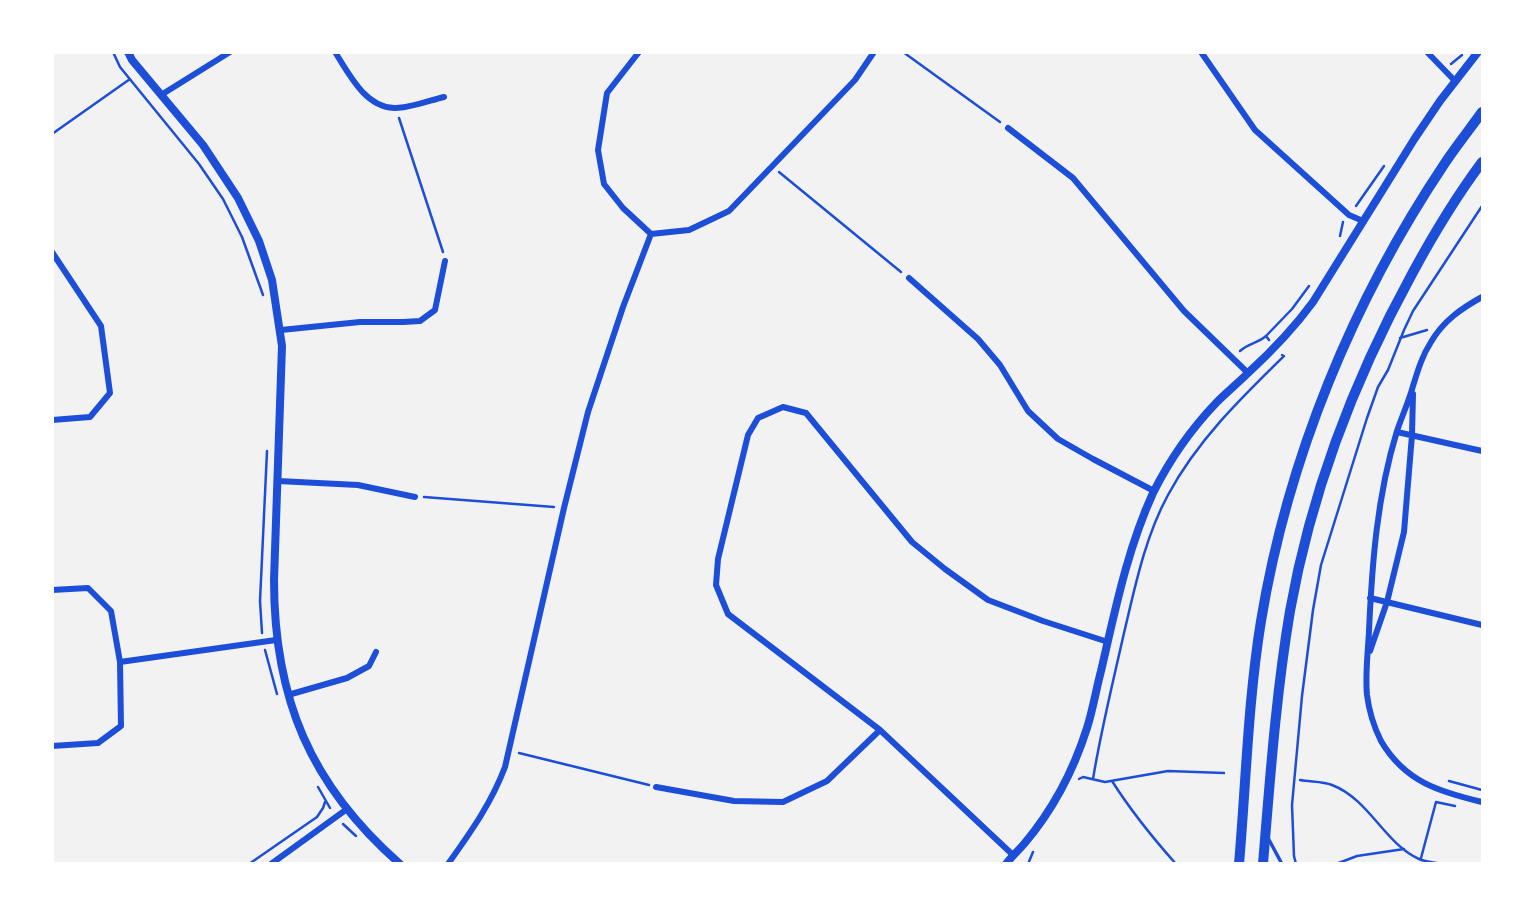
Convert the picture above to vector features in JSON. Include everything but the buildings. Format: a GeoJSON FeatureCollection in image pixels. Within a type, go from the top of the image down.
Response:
{"type":"FeatureCollection","features":[{"type":"Feature","properties":{"kind":"main road"},"geometry":{"type":"LineString","coordinates":[[1239,863],[1261,622],[1280,535],[1310,432],[1345,343],[1393,248],[1446,161],[1482,113]]}},
{"type":"Feature","properties":{"kind":"main road"},"geometry":{"type":"LineString","coordinates":[[1263,863],[1278,700],[1291,610],[1308,532],[1332,450],[1362,377],[1403,291],[1443,221],[1482,162]]}},
{"type":"Feature","properties":{"kind":"street"},"geometry":{"type":"LineString","coordinates":[[128,52],[203,145],[238,198],[259,241],[272,280],[281,330],[274,610],[276,640],[288,695],[308,748],[320,769],[347,809],[371,837],[400,863]]}},
{"type":"Feature","properties":{"kind":"street"},"geometry":{"type":"LineString","coordinates":[[160,95],[230,52]]}},
{"type":"Feature","properties":{"kind":"street"},"geometry":{"type":"LineString","coordinates":[[335,52],[360,91],[382,106],[396,108],[444,97]]}},
{"type":"Feature","properties":{"kind":"street"},"geometry":{"type":"LineString","coordinates":[[639,52],[607,93],[598,150],[604,184],[623,208],[650,234],[689,230],[729,211],[855,80],[874,52]]}},
{"type":"Feature","properties":{"kind":"street"},"geometry":{"type":"LineString","coordinates":[[1201,52],[1255,130],[1349,215],[1363,221]]}},
{"type":"Feature","properties":{"kind":"street"},"geometry":{"type":"LineString","coordinates":[[1427,52],[1455,81]]}},
{"type":"Feature","properties":{"kind":"street"},"geometry":{"type":"LineString","coordinates":[[1006,863],[1024,844],[1047,812],[1070,770],[1087,727],[1130,554],[1154,491],[1201,419],[1275,347],[1313,302],[1402,158],[1478,52]]}},
{"type":"Feature","properties":{"kind":"street"},"geometry":{"type":"LineString","coordinates":[[1008,128],[1073,178],[1184,311],[1248,373]]}},
{"type":"Feature","properties":{"kind":"street"},"geometry":{"type":"LineString","coordinates":[[447,863],[474,829],[492,799],[505,767],[588,411],[650,234]]}},
{"type":"Feature","properties":{"kind":"street"},"geometry":{"type":"LineString","coordinates":[[52,253],[102,326],[110,393],[90,417],[52,420]]}},
{"type":"Feature","properties":{"kind":"street"},"geometry":{"type":"LineString","coordinates":[[281,330],[360,322],[420,321],[435,310],[446,261]]}},
{"type":"Feature","properties":{"kind":"street"},"geometry":{"type":"LineString","coordinates":[[909,278],[978,339],[1000,365],[1028,411],[1058,439],[1154,491]]}},
{"type":"Feature","properties":{"kind":"street"},"geometry":{"type":"LineString","coordinates":[[1482,297],[1442,326],[1423,354],[1397,432],[1377,522],[1367,659],[1370,711],[1377,733],[1394,759],[1410,775],[1430,787],[1482,802]]}},
{"type":"Feature","properties":{"kind":"street"},"geometry":{"type":"LineString","coordinates":[[1367,659],[1387,602],[1404,532],[1413,386]]}},
{"type":"Feature","properties":{"kind":"street"},"geometry":{"type":"LineString","coordinates":[[1013,855],[880,730],[728,614],[716,585],[718,559],[748,435],[758,418],[783,407],[806,413],[912,542],[945,569],[988,600],[1108,642]]}},
{"type":"Feature","properties":{"kind":"street"},"geometry":{"type":"LineString","coordinates":[[1397,432],[1482,451]]}},
{"type":"Feature","properties":{"kind":"street"},"geometry":{"type":"LineString","coordinates":[[278,481],[358,485],[415,496]]}},
{"type":"Feature","properties":{"kind":"street"},"geometry":{"type":"LineString","coordinates":[[52,590],[88,588],[111,611],[120,662],[121,726],[98,743],[52,746]]}},
{"type":"Feature","properties":{"kind":"street"},"geometry":{"type":"LineString","coordinates":[[1370,598],[1482,625]]}},
{"type":"Feature","properties":{"kind":"street"},"geometry":{"type":"LineString","coordinates":[[120,662],[276,640]]}},
{"type":"Feature","properties":{"kind":"street"},"geometry":{"type":"LineString","coordinates":[[288,695],[347,678],[369,666],[376,652]]}},
{"type":"Feature","properties":{"kind":"street"},"geometry":{"type":"LineString","coordinates":[[656,787],[734,801],[783,802],[827,781],[880,730]]}},
{"type":"Feature","properties":{"kind":"street"},"geometry":{"type":"LineString","coordinates":[[271,863],[347,809]]}},
{"type":"Feature","properties":{"kind":"lane"},"geometry":{"type":"LineString","coordinates":[[1266,833],[1282,863]]}},
{"type":"Feature","properties":{"kind":"path"},"geometry":{"type":"LineString","coordinates":[[113,52],[120,67],[199,164],[223,199],[242,237],[264,300]]}},
{"type":"Feature","properties":{"kind":"path"},"geometry":{"type":"LineString","coordinates":[[903,52],[1008,128]]}},
{"type":"Feature","properties":{"kind":"path"},"geometry":{"type":"LineString","coordinates":[[52,134],[130,79]]}},
{"type":"Feature","properties":{"kind":"path"},"geometry":{"type":"LineString","coordinates":[[396,108],[446,261]]}},
{"type":"Feature","properties":{"kind":"path"},"geometry":{"type":"LineString","coordinates":[[772,166],[909,278]]}},
{"type":"Feature","properties":{"kind":"path"},"geometry":{"type":"LineString","coordinates":[[1336,244],[1341,234],[1341,224],[1366,192]]}},
{"type":"Feature","properties":{"kind":"path"},"geometry":{"type":"LineString","coordinates":[[1296,863],[1292,805],[1302,696],[1321,565],[1367,418],[1400,338],[1413,311],[1482,206]]}},
{"type":"Feature","properties":{"kind":"path"},"geometry":{"type":"LineString","coordinates":[[1233,359],[1244,346],[1258,343],[1266,336],[1292,309],[1313,281]]}},
{"type":"Feature","properties":{"kind":"path"},"geometry":{"type":"LineString","coordinates":[[1400,338],[1442,326]]}},
{"type":"Feature","properties":{"kind":"path"},"geometry":{"type":"LineString","coordinates":[[1093,779],[1102,722],[1134,591],[1160,511],[1179,477],[1213,428],[1284,356],[1266,336]]}},
{"type":"Feature","properties":{"kind":"path"},"geometry":{"type":"LineString","coordinates":[[267,450],[260,601],[263,642],[278,698]]}},
{"type":"Feature","properties":{"kind":"path"},"geometry":{"type":"LineString","coordinates":[[415,496],[564,508]]}},
{"type":"Feature","properties":{"kind":"path"},"geometry":{"type":"LineString","coordinates":[[509,751],[656,787]]}},
{"type":"Feature","properties":{"kind":"path"},"geometry":{"type":"LineString","coordinates":[[1076,780],[1083,777],[1105,782],[1168,771],[1224,774]]}},
{"type":"Feature","properties":{"kind":"path"},"geometry":{"type":"LineString","coordinates":[[249,863],[317,817],[325,802],[314,779]]}},
{"type":"Feature","properties":{"kind":"path"},"geometry":{"type":"LineString","coordinates":[[1300,780],[1330,784],[1344,791],[1362,805],[1404,849],[1421,860],[1441,863]]}},
{"type":"Feature","properties":{"kind":"path"},"geometry":{"type":"LineString","coordinates":[[1112,781],[1128,807],[1175,863]]}},
{"type":"Feature","properties":{"kind":"path"},"geometry":{"type":"LineString","coordinates":[[1449,781],[1482,790]]}},
{"type":"Feature","properties":{"kind":"path"},"geometry":{"type":"LineString","coordinates":[[1421,860],[1436,802],[1460,807]]}},
{"type":"Feature","properties":{"kind":"path"},"geometry":{"type":"LineString","coordinates":[[1336,863],[1357,856],[1404,849]]}}]}
